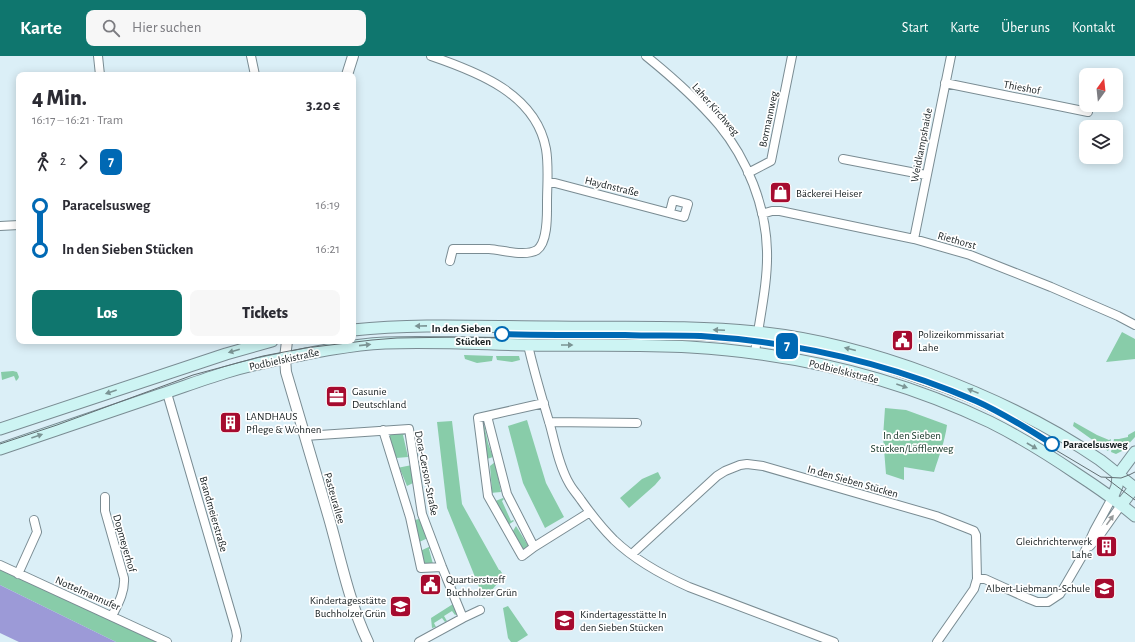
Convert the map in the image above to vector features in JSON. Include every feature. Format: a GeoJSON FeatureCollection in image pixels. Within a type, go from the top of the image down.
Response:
{"type":"FeatureCollection","features":[{"type":"Feature","properties":{"kind":"main road","name":"Podbielskistraße"},"geometry":{"type":"LineString","coordinates":[[356,330],[403,326],[670,328],[758,332],[812,340],[871,354],[906,365],[978,393],[1039,423],[1094,457],[1135,488]]}},
{"type":"Feature","properties":{"kind":"main road","name":"Podbielskistraße"},"geometry":{"type":"LineString","coordinates":[[0,449],[226,373],[264,362],[336,349],[384,343],[651,345],[692,347],[792,358],[881,379],[943,401],[998,426],[1051,457],[1112,498],[1135,516]]}},
{"type":"Feature","properties":{"kind":"main road","name":"Podbielskistraße"},"geometry":{"type":"LineString","coordinates":[[0,429],[226,354],[261,344]]}},
{"type":"Feature","properties":{"kind":"main road"},"geometry":{"type":"LineString","coordinates":[[1112,498],[1117,486],[1118,475],[1135,452]]}},
{"type":"Feature","properties":{"kind":"main road"},"geometry":{"type":"LineString","coordinates":[[1121,505],[1135,488]]}},
{"type":"Feature","properties":{"kind":"street"},"geometry":{"type":"LineString","coordinates":[[98,56],[100,72]]}},
{"type":"Feature","properties":{"kind":"street"},"geometry":{"type":"LineString","coordinates":[[251,56],[254,72]]}},
{"type":"Feature","properties":{"kind":"street"},"geometry":{"type":"LineString","coordinates":[[347,72],[353,56]]}},
{"type":"Feature","properties":{"kind":"street"},"geometry":{"type":"LineString","coordinates":[[431,56],[470,70],[509,92],[529,111],[537,122],[544,142],[548,163],[546,231],[543,242],[539,248],[536,251],[526,253],[504,252],[491,249],[453,249],[450,261]]}},
{"type":"Feature","properties":{"kind":"street","name":"Laher Kirchweg"},"geometry":{"type":"LineString","coordinates":[[646,56],[694,98],[719,126],[732,144],[748,173],[757,196],[766,236],[767,252],[755,353]]}},
{"type":"Feature","properties":{"kind":"street","name":"Bormannweg"},"geometry":{"type":"LineString","coordinates":[[748,173],[771,161],[792,56]]}},
{"type":"Feature","properties":{"kind":"street","name":"Weidkampshaide"},"geometry":{"type":"LineString","coordinates":[[914,239],[951,56]]}},
{"type":"Feature","properties":{"kind":"street","name":"Thieshof"},"geometry":{"type":"LineString","coordinates":[[945,83],[1079,110]]}},
{"type":"Feature","properties":{"kind":"street"},"geometry":{"type":"LineString","coordinates":[[843,159],[926,175]]}},
{"type":"Feature","properties":{"kind":"street","name":"Haydnstraße"},"geometry":{"type":"LineString","coordinates":[[548,183],[555,183],[670,212]]}},
{"type":"Feature","properties":{"kind":"street","name":"Riethorst"},"geometry":{"type":"LineString","coordinates":[[762,214],[772,211],[780,211],[914,239],[970,255],[1007,268],[1118,316],[1135,325]]}},
{"type":"Feature","properties":{"kind":"street"},"geometry":{"type":"LineString","coordinates":[[0,226],[16,225]]}},
{"type":"Feature","properties":{"kind":"street","name":"Pasteurallee"},"geometry":{"type":"LineString","coordinates":[[287,344],[285,358],[286,372],[329,518],[344,576],[359,622],[368,642]]}},
{"type":"Feature","properties":{"kind":"street"},"geometry":{"type":"LineString","coordinates":[[528,345],[561,464],[569,483],[590,512],[615,540],[656,571],[689,587],[834,642]]}},
{"type":"Feature","properties":{"kind":"street","name":"Brandmeierstraße"},"geometry":{"type":"LineString","coordinates":[[167,393],[236,630],[236,642]]}},
{"type":"Feature","properties":{"kind":"street"},"geometry":{"type":"LineString","coordinates":[[544,403],[478,418],[488,496],[522,556],[590,512]]}},
{"type":"Feature","properties":{"kind":"street"},"geometry":{"type":"LineString","coordinates":[[488,416],[507,494],[534,547]]}},
{"type":"Feature","properties":{"kind":"street"},"geometry":{"type":"LineString","coordinates":[[549,422],[638,423]]}},
{"type":"Feature","properties":{"kind":"street","name":"Dora-Gerson-Straße"},"geometry":{"type":"LineString","coordinates":[[305,436],[409,429],[422,514],[463,618]]}},
{"type":"Feature","properties":{"kind":"street"},"geometry":{"type":"LineString","coordinates":[[383,430],[410,517],[421,568],[442,567]]}},
{"type":"Feature","properties":{"kind":"street","name":"In den Sieben Stücken"},"geometry":{"type":"LineString","coordinates":[[632,554],[717,476],[733,467],[740,465],[747,464],[763,466],[902,506],[936,516],[974,531],[976,535],[977,579],[974,589],[937,642]]}},
{"type":"Feature","properties":{"kind":"street","name":"Dopmeyerhof"},"geometry":{"type":"LineString","coordinates":[[105,497],[105,511],[125,586],[112,616]]}},
{"type":"Feature","properties":{"kind":"street"},"geometry":{"type":"LineString","coordinates":[[977,579],[985,579],[1037,602],[1048,602],[1060,594],[1084,553],[1112,498]]}},
{"type":"Feature","properties":{"kind":"street"},"geometry":{"type":"LineString","coordinates":[[1084,553],[1100,535],[1121,505]]}},
{"type":"Feature","properties":{"kind":"street"},"geometry":{"type":"LineString","coordinates":[[18,574],[37,532],[34,520]]}},
{"type":"Feature","properties":{"kind":"street","name":"Nottelmannufer"},"geometry":{"type":"LineString","coordinates":[[0,565],[167,642]]}},
{"type":"Feature","properties":{"kind":"street"},"geometry":{"type":"LineString","coordinates":[[419,642],[480,610]]}},
{"type":"Feature","properties":{"kind":"green space"},"geometry":{"type":"Polygon","coordinates":[[[1122,332],[1135,339],[1135,359],[1106,362],[1122,332]]]}},
{"type":"Feature","properties":{"kind":"green space"},"geometry":{"type":"Polygon","coordinates":[[[464,355],[493,356],[492,361],[477,363],[465,359],[464,355]]]}},
{"type":"Feature","properties":{"kind":"green space"},"geometry":{"type":"Polygon","coordinates":[[[496,356],[519,356],[520,360],[512,362],[497,360],[496,356]]]}},
{"type":"Feature","properties":{"kind":"green space"},"geometry":{"type":"Polygon","coordinates":[[[1,372],[17,372],[19,377],[16,381],[14,376],[2,380],[1,372]]]}},
{"type":"Feature","properties":{"kind":"green space","name":"In den Sieben Stücken/Löfflerweg"},"geometry":{"type":"Polygon","coordinates":[[[885,408],[906,410],[947,425],[934,472],[904,467],[904,480],[886,474],[883,437],[885,408]]]}},
{"type":"Feature","properties":{"kind":"green space"},"geometry":{"type":"Polygon","coordinates":[[[527,420],[546,483],[564,517],[545,528],[523,483],[508,426],[527,420]]]}},
{"type":"Feature","properties":{"kind":"green space"},"geometry":{"type":"Polygon","coordinates":[[[452,421],[462,504],[499,570],[504,576],[484,599],[447,508],[437,422],[452,421]]]}},
{"type":"Feature","properties":{"kind":"green space"},"geometry":{"type":"Polygon","coordinates":[[[1074,422],[1097,435],[1109,440],[1111,439],[1108,451],[1073,426],[1074,422]]]}},
{"type":"Feature","properties":{"kind":"green space"},"geometry":{"type":"Polygon","coordinates":[[[484,424],[493,457],[487,459],[481,429],[484,424]]]}},
{"type":"Feature","properties":{"kind":"green space"},"geometry":{"type":"Polygon","coordinates":[[[1135,431],[1135,437],[1122,451],[1116,454],[1111,452],[1114,439],[1128,437],[1128,435],[1135,431]]]}},
{"type":"Feature","properties":{"kind":"green space"},"geometry":{"type":"Polygon","coordinates":[[[404,432],[405,434],[403,435],[408,457],[396,458],[390,445],[390,434],[404,432]]]}},
{"type":"Feature","properties":{"kind":"green space"},"geometry":{"type":"Polygon","coordinates":[[[495,462],[501,492],[490,493],[490,491],[492,491],[490,466],[495,462]]]}},
{"type":"Feature","properties":{"kind":"green space"},"geometry":{"type":"Polygon","coordinates":[[[412,465],[413,483],[407,486],[400,469],[398,470],[397,468],[412,465]]]}},
{"type":"Feature","properties":{"kind":"green space"},"geometry":{"type":"Polygon","coordinates":[[[658,472],[661,478],[629,508],[620,498],[642,479],[658,472]]]}},
{"type":"Feature","properties":{"kind":"green space"},"geometry":{"type":"Polygon","coordinates":[[[503,498],[504,499],[502,501],[511,521],[514,521],[508,525],[493,502],[503,498]]]}},
{"type":"Feature","properties":{"kind":"green space"},"geometry":{"type":"Polygon","coordinates":[[[419,519],[428,538],[417,543],[418,539],[415,520],[419,519]]]}},
{"type":"Feature","properties":{"kind":"green space"},"geometry":{"type":"Polygon","coordinates":[[[516,526],[529,547],[521,549],[519,547],[521,545],[515,536],[511,534],[516,526]]]}},
{"type":"Feature","properties":{"kind":"green space"},"geometry":{"type":"Polygon","coordinates":[[[431,546],[429,549],[433,564],[424,565],[420,551],[431,546]]]}},
{"type":"Feature","properties":{"kind":"green space"},"geometry":{"type":"Polygon","coordinates":[[[0,569],[161,642],[116,642],[0,585],[0,569]]]}},
{"type":"Feature","properties":{"kind":"green space"},"geometry":{"type":"Polygon","coordinates":[[[453,604],[457,614],[455,615],[452,611],[444,616],[447,621],[445,622],[442,618],[434,623],[436,627],[432,628],[431,618],[453,604]]]}},
{"type":"Feature","properties":{"kind":"green space"},"geometry":{"type":"Polygon","coordinates":[[[508,606],[528,635],[517,642],[511,642],[508,638],[503,608],[508,606]]]}},
{"type":"Feature","properties":{"kind":"water"},"geometry":{"type":"Polygon","coordinates":[[[0,585],[116,642],[19,642],[0,633],[0,585]]]}},
{"type":"Feature","properties":{"kind":"tram line","name":"7"},"geometry":{"type":"LineString","coordinates":[[502,334],[700,336],[757,341],[806,348],[884,368],[946,389],[1004,415],[1052,444]]}},
{"type":"Feature","properties":{"kind":"tram line"},"geometry":{"type":"LineString","coordinates":[[356,342],[397,338],[462,337],[700,340],[756,344],[806,352],[844,360],[883,371],[975,405],[1002,418],[1101,477],[1121,478],[1135,472]]}},
{"type":"Feature","properties":{"kind":"tram line"},"geometry":{"type":"LineString","coordinates":[[0,444],[57,425],[193,375],[263,356],[305,348],[338,344]]}},
{"type":"Feature","properties":{"kind":"tram line"},"geometry":{"type":"LineString","coordinates":[[1106,478],[1135,500]]}},
{"type":"Feature","properties":{"kind":"place","name":"Bäckerei Heiser"},"geometry":{"type":"Point","coordinates":[780,193]}},
{"type":"Feature","properties":{"kind":"place","name":"In den Sieben Stücken"},"geometry":{"type":"Point","coordinates":[502,334]}},
{"type":"Feature","properties":{"kind":"place","name":"Polizeikommissariat Lahe"},"geometry":{"type":"Point","coordinates":[902,340]}},
{"type":"Feature","properties":{"kind":"place","name":"Gasunie Deutschland"},"geometry":{"type":"Point","coordinates":[336,397]}},
{"type":"Feature","properties":{"kind":"place","name":"LANDHAUS Pflege & Wohnen"},"geometry":{"type":"Point","coordinates":[230,422]}},
{"type":"Feature","properties":{"kind":"place","name":"Paracelsusweg"},"geometry":{"type":"Point","coordinates":[1052,444]}},
{"type":"Feature","properties":{"kind":"place","name":"Gleichrichterwerk Lahe"},"geometry":{"type":"Point","coordinates":[1107,547]}},
{"type":"Feature","properties":{"kind":"place","name":"Quartierstreff Buchholzer Grün"},"geometry":{"type":"Point","coordinates":[431,585]}},
{"type":"Feature","properties":{"kind":"place","name":"Albert-Liebmann-Schule"},"geometry":{"type":"Point","coordinates":[1105,588]}},
{"type":"Feature","properties":{"kind":"place","name":"Kindertagesstätte Buchholzer Grün"},"geometry":{"type":"Point","coordinates":[401,606]}},
{"type":"Feature","properties":{"kind":"place","name":"Kindertagesstätte In den Sieben Stücken"},"geometry":{"type":"Point","coordinates":[565,620]}}]}
